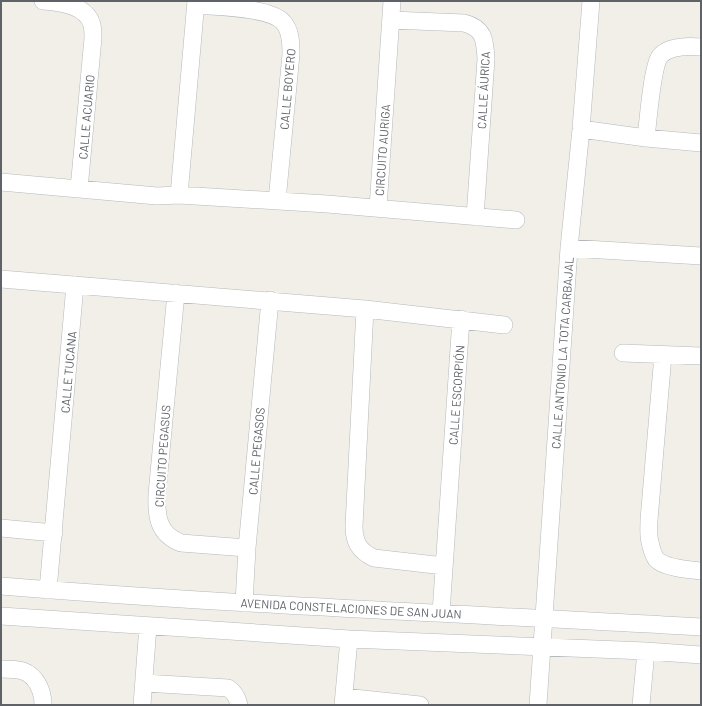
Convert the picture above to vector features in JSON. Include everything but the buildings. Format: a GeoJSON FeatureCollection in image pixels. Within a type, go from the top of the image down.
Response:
{"type":"FeatureCollection","features":[{"type":"Feature","properties":{"kind":"street","name":"CALLE ACUARIO"},"geometry":{"type":"LineString","coordinates":[[43,1],[65,2],[89,18],[92,26],[93,38],[79,189]]}},
{"type":"Feature","properties":{"kind":"street","name":"CIRCUITO AURIGA"},"geometry":{"type":"LineString","coordinates":[[392,1],[378,208],[516,220]]}},
{"type":"Feature","properties":{"kind":"street","name":"CALLE ANTONIO LA TOTA CARBAJAL"},"geometry":{"type":"LineString","coordinates":[[538,705],[569,248],[581,129],[591,1]]}},
{"type":"Feature","properties":{"kind":"street","name":"CALLE BOYERO"},"geometry":{"type":"LineString","coordinates":[[179,195],[196,3],[274,14],[284,22],[287,29],[291,41],[291,54],[277,201]]}},
{"type":"Feature","properties":{"kind":"street","name":"CALLE ÁURICA"},"geometry":{"type":"LineString","coordinates":[[391,20],[464,23],[477,28],[482,35],[486,59],[475,217]]}},
{"type":"Feature","properties":{"kind":"street"},"geometry":{"type":"LineString","coordinates":[[646,138],[655,70],[660,56],[669,50],[701,47]]}},
{"type":"Feature","properties":{"kind":"street"},"geometry":{"type":"LineString","coordinates":[[581,129],[646,138],[701,143]]}},
{"type":"Feature","properties":{"kind":"street"},"geometry":{"type":"LineString","coordinates":[[1,182],[157,196],[179,195],[378,208]]}},
{"type":"Feature","properties":{"kind":"street"},"geometry":{"type":"LineString","coordinates":[[569,248],[701,256]]}},
{"type":"Feature","properties":{"kind":"street"},"geometry":{"type":"LineString","coordinates":[[1,278],[270,300],[461,319],[504,325]]}},
{"type":"Feature","properties":{"kind":"street","name":"CALLE TUCANA"},"geometry":{"type":"LineString","coordinates":[[48,590],[75,285]]}},
{"type":"Feature","properties":{"kind":"street","name":"CIRCUITO PEGASUS"},"geometry":{"type":"LineString","coordinates":[[176,293],[157,494],[156,509],[160,524],[164,532],[173,539],[181,542],[247,548]]}},
{"type":"Feature","properties":{"kind":"street","name":"CALLE PEGASOS"},"geometry":{"type":"LineString","coordinates":[[244,602],[247,548],[270,300]]}},
{"type":"Feature","properties":{"kind":"street"},"geometry":{"type":"LineString","coordinates":[[365,309],[354,526],[355,541],[360,549],[374,558],[444,566]]}},
{"type":"Feature","properties":{"kind":"street","name":"CALLE ESCORPIÓN"},"geometry":{"type":"LineString","coordinates":[[441,613],[461,319]]}},
{"type":"Feature","properties":{"kind":"street"},"geometry":{"type":"LineString","coordinates":[[623,352],[701,356]]}},
{"type":"Feature","properties":{"kind":"street"},"geometry":{"type":"LineString","coordinates":[[663,355],[649,520],[649,540],[652,552],[657,560],[684,569],[701,571]]}},
{"type":"Feature","properties":{"kind":"street"},"geometry":{"type":"LineString","coordinates":[[1,528],[54,533]]}},
{"type":"Feature","properties":{"kind":"street","name":"AVENIDA CONSTELACIONES DE SAN JUAN"},"geometry":{"type":"LineString","coordinates":[[1,586],[315,607],[701,627]]}},
{"type":"Feature","properties":{"kind":"street"},"geometry":{"type":"LineString","coordinates":[[1,616],[349,639],[542,648],[646,651],[701,655]]}},
{"type":"Feature","properties":{"kind":"street"},"geometry":{"type":"LineString","coordinates":[[142,705],[148,626]]}},
{"type":"Feature","properties":{"kind":"street"},"geometry":{"type":"LineString","coordinates":[[349,639],[344,701],[420,705]]}},
{"type":"Feature","properties":{"kind":"street"},"geometry":{"type":"LineString","coordinates":[[641,705],[646,651]]}},
{"type":"Feature","properties":{"kind":"street"},"geometry":{"type":"LineString","coordinates":[[1,669],[24,671],[33,677],[40,687],[43,705]]}},
{"type":"Feature","properties":{"kind":"street"},"geometry":{"type":"LineString","coordinates":[[144,682],[228,688],[233,691],[236,696],[238,705]]}}]}
